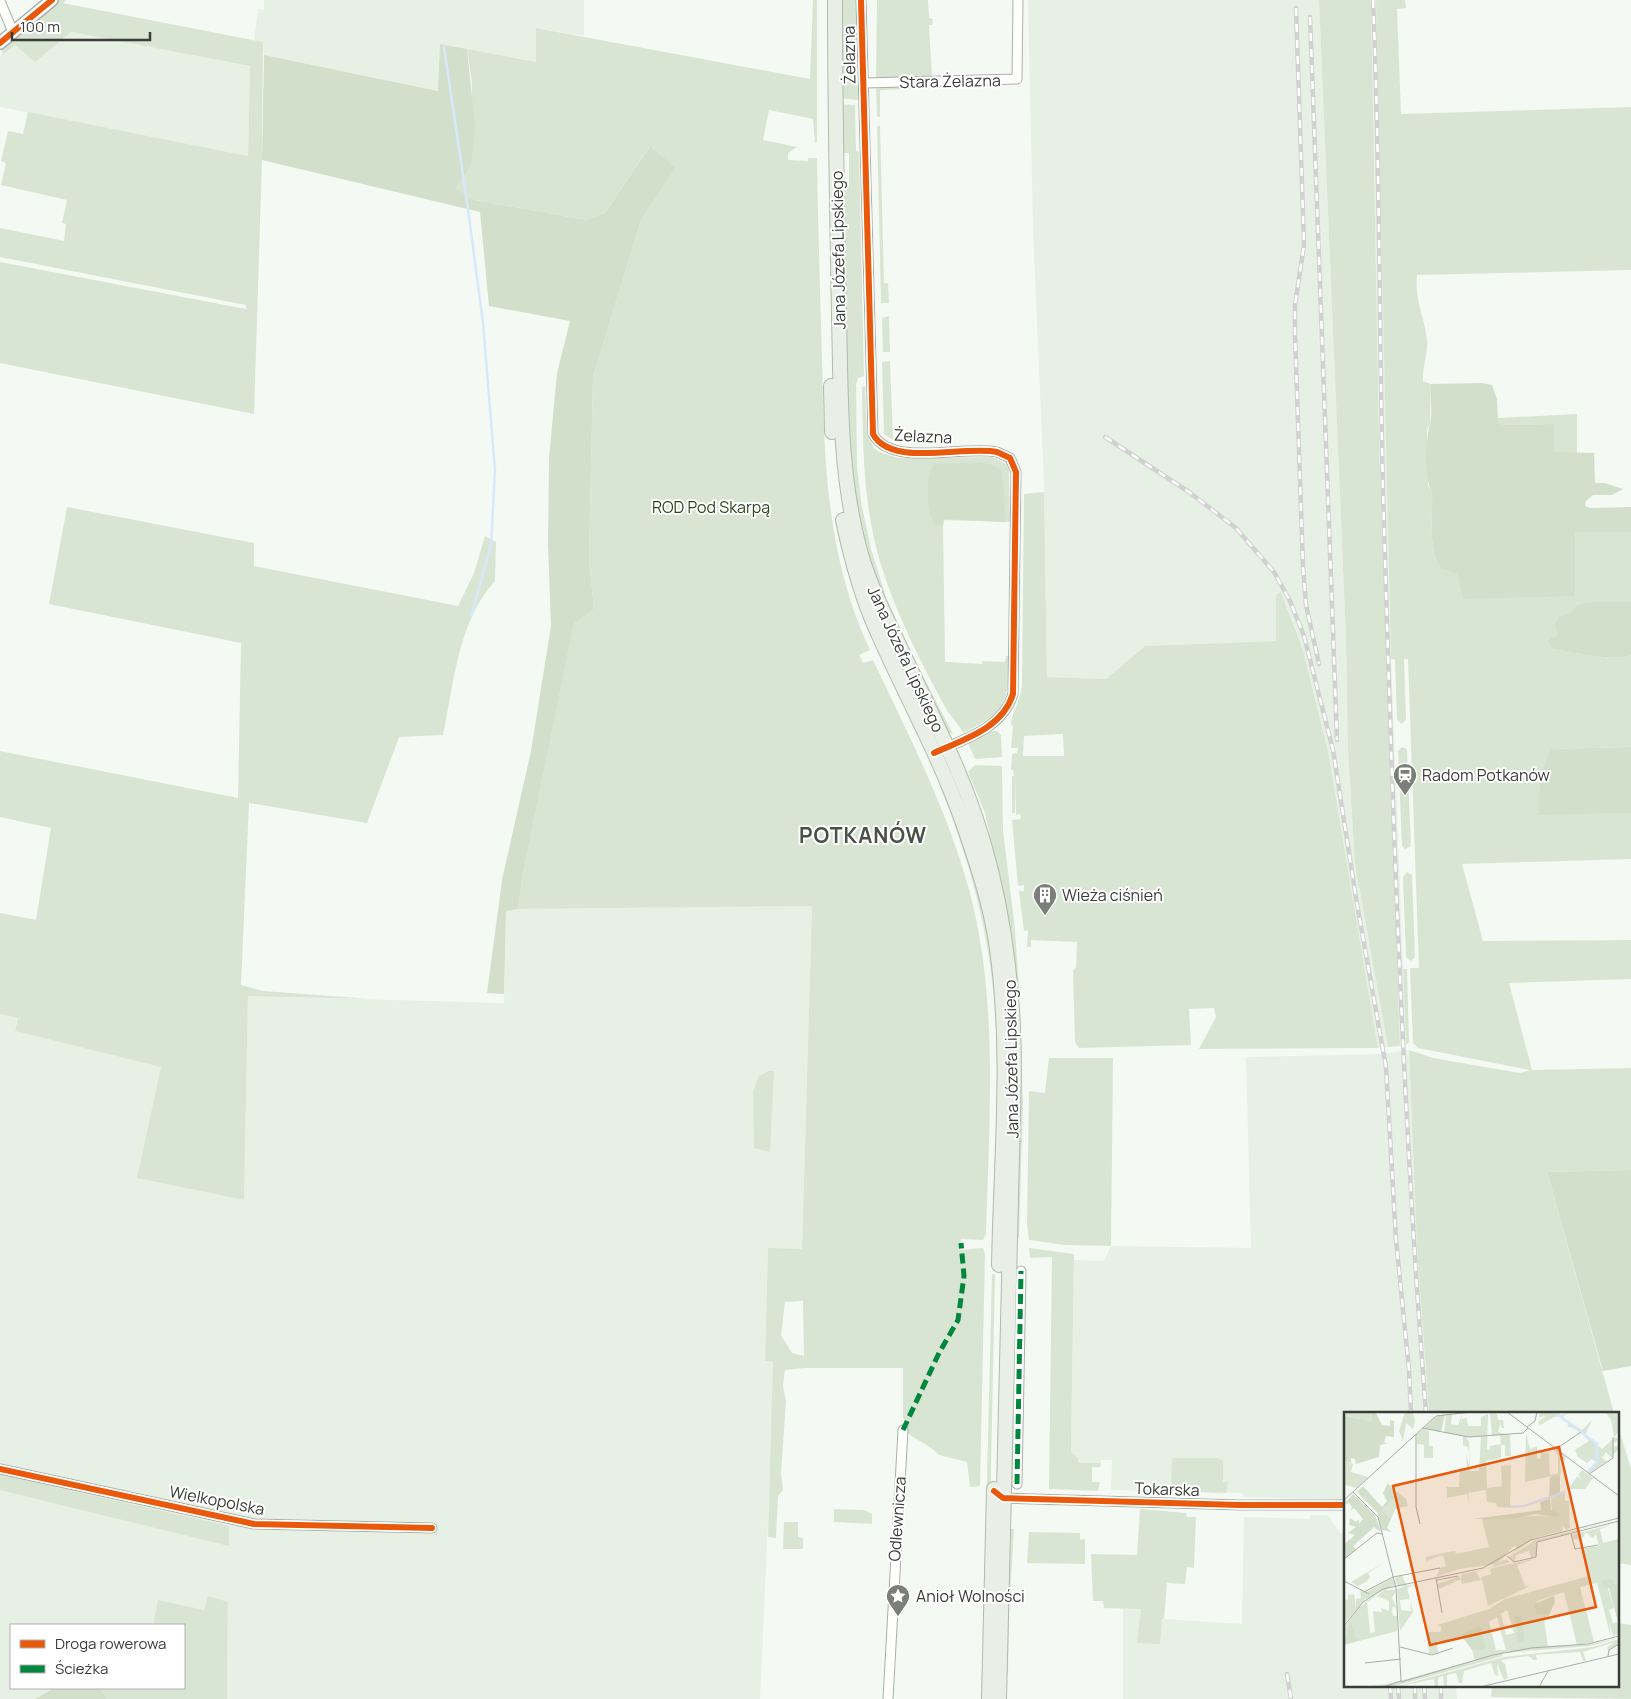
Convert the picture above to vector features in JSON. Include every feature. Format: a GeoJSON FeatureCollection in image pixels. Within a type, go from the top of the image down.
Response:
{"type":"FeatureCollection","features":[{"type":"Feature","properties":{"kind":"main road","name":"Jana Józefa Lipskiego"},"geometry":{"type":"LineString","coordinates":[[826,0],[826,184],[832,412],[838,497],[852,559],[874,623],[934,753],[961,818],[989,911],[997,950],[1003,1010],[997,1499],[999,1699]]}},
{"type":"Feature","properties":{"kind":"main road","name":"Jana Józefa Lipskiego"},"geometry":{"type":"LineString","coordinates":[[835,0],[842,434],[847,489],[854,527],[870,585],[947,747],[972,805],[991,861],[1006,949],[1011,993],[1014,1080],[989,1699]]}},
{"type":"Feature","properties":{"kind":"street"},"geometry":{"type":"LineString","coordinates":[[0,44],[52,0]]}},
{"type":"Feature","properties":{"kind":"street","name":"Żelazna"},"geometry":{"type":"LineString","coordinates":[[862,0],[873,434],[883,447],[895,451],[997,452],[1010,458],[1016,472],[1013,694],[1007,708],[993,724],[934,753]]}},
{"type":"Feature","properties":{"kind":"street","name":"Stara Żelazna"},"geometry":{"type":"LineString","coordinates":[[864,83],[1017,79],[1018,0]]}},
{"type":"Feature","properties":{"kind":"street"},"geometry":{"type":"LineString","coordinates":[[0,1],[13,32]]}},
{"type":"Feature","properties":{"kind":"street"},"geometry":{"type":"LineString","coordinates":[[1016,1484],[1021,1271]]}},
{"type":"Feature","properties":{"kind":"street","name":"Odlewnicza"},"geometry":{"type":"LineString","coordinates":[[888,1699],[903,1430]]}},
{"type":"Feature","properties":{"kind":"street","name":"Wielkopolska"},"geometry":{"type":"LineString","coordinates":[[0,1469],[254,1524],[432,1528]]}},
{"type":"Feature","properties":{"kind":"street","name":"Tokarska"},"geometry":{"type":"LineString","coordinates":[[997,1499],[1239,1505],[1342,1504]]}},
{"type":"Feature","properties":{"kind":"shaded area"},"geometry":{"type":"Polygon","coordinates":[[[264,0],[584,0],[584,36],[536,28],[536,62],[440,44],[439,91],[264,55],[263,43],[254,41],[258,9],[264,10],[264,0]]]}},
{"type":"Feature","properties":{"kind":"shaded area"},"geometry":{"type":"Polygon","coordinates":[[[1028,0],[1319,0],[1346,639],[1348,750],[1355,864],[1388,1047],[1378,1048],[1328,751],[1303,650],[1282,593],[1276,595],[1276,641],[1145,646],[1106,679],[1047,677],[1044,483],[1033,229],[1028,0]]]}},
{"type":"Feature","properties":{"kind":"shaded area"},"geometry":{"type":"Polygon","coordinates":[[[1371,0],[1376,0],[1380,107],[1390,629],[1406,1045],[1400,1046],[1379,438],[1371,0]]]}},
{"type":"Feature","properties":{"kind":"shaded area"},"geometry":{"type":"Polygon","coordinates":[[[71,32],[250,66],[248,156],[0,107],[0,57],[15,45],[17,47],[71,32]]]}},
{"type":"Feature","properties":{"kind":"shaded area"},"geometry":{"type":"Polygon","coordinates":[[[812,906],[802,1249],[768,1249],[765,1361],[773,1362],[773,1411],[760,1699],[227,1699],[228,1602],[208,1598],[204,1611],[159,1600],[153,1624],[10,1624],[10,1689],[52,1689],[35,1699],[0,1699],[0,1014],[18,1018],[15,1031],[162,1067],[137,1178],[244,1200],[248,996],[504,1003],[506,911],[518,909],[812,906]]]}},
{"type":"Feature","properties":{"kind":"shaded area"},"geometry":{"type":"Polygon","coordinates":[[[1409,1050],[1417,1248],[1429,1412],[1344,1412],[1344,1500],[1244,1497],[1243,1493],[1111,1490],[1112,1460],[1101,1460],[1101,1463],[1079,1463],[1079,1459],[1071,1452],[1074,1260],[1104,1261],[1111,1246],[1251,1248],[1246,1057],[1381,1054],[1409,1050]]]}},
{"type":"Feature","properties":{"kind":"shaded area"},"geometry":{"type":"Polygon","coordinates":[[[1310,1515],[1328,1515],[1340,1533],[1344,1533],[1344,1686],[1456,1686],[1457,1699],[1123,1699],[1123,1609],[1141,1609],[1138,1643],[1162,1619],[1242,1624],[1244,1517],[1310,1519],[1310,1515]]]}},
{"type":"Feature","properties":{"kind":"green space"},"geometry":{"type":"Polygon","coordinates":[[[59,0],[66,0],[63,3],[263,42],[262,160],[254,414],[0,363],[0,262],[246,309],[246,305],[0,257],[0,228],[64,241],[66,224],[62,223],[67,200],[1,185],[6,163],[1,161],[8,131],[23,134],[28,112],[248,156],[250,66],[71,32],[35,62],[15,45],[0,57],[3,53],[0,49],[59,0]]]}},
{"type":"Feature","properties":{"kind":"green space","name":"ROD Pod Skarpą"},"geometry":{"type":"Polygon","coordinates":[[[813,0],[817,0],[817,142],[815,143],[813,119],[769,110],[763,140],[797,147],[788,153],[788,160],[808,161],[808,158],[817,158],[824,433],[830,507],[836,543],[855,615],[870,650],[859,655],[863,663],[873,660],[916,750],[954,842],[973,905],[981,945],[986,986],[989,1027],[990,1110],[986,1234],[983,1240],[961,1239],[960,1250],[983,1248],[985,1254],[980,1486],[970,1487],[967,1462],[939,1455],[905,1431],[907,1422],[903,1418],[903,1368],[805,1368],[785,1370],[783,1386],[786,1401],[781,1473],[783,1490],[778,1496],[776,1538],[768,1537],[773,1362],[765,1361],[768,1248],[802,1249],[812,906],[518,909],[522,879],[574,622],[594,609],[589,558],[593,377],[641,220],[676,168],[649,147],[605,213],[587,220],[474,200],[456,188],[471,166],[472,82],[467,49],[536,62],[536,28],[810,79],[813,0]],[[803,1301],[785,1302],[781,1335],[792,1353],[804,1356],[803,1301]]]}},
{"type":"Feature","properties":{"kind":"green space"},"geometry":{"type":"Polygon","coordinates":[[[839,0],[856,0],[858,100],[839,98],[839,0]]]}},
{"type":"Feature","properties":{"kind":"green space"},"geometry":{"type":"Polygon","coordinates":[[[877,0],[928,0],[929,18],[933,19],[932,25],[929,25],[932,77],[876,78],[877,0]]]}},
{"type":"Feature","properties":{"kind":"green space"},"geometry":{"type":"Polygon","coordinates":[[[1319,0],[1371,0],[1379,438],[1400,1046],[1388,1047],[1355,864],[1348,750],[1346,639],[1319,0]]]}},
{"type":"Feature","properties":{"kind":"green space"},"geometry":{"type":"Polygon","coordinates":[[[1376,0],[1405,0],[1406,8],[1397,9],[1401,114],[1631,107],[1631,270],[1417,275],[1416,284],[1427,341],[1423,381],[1431,384],[1430,423],[1427,430],[1427,444],[1428,486],[1432,492],[1433,545],[1438,564],[1443,570],[1575,596],[1575,531],[1631,532],[1631,602],[1593,602],[1558,635],[1547,640],[1552,649],[1604,657],[1631,655],[1631,747],[1551,749],[1538,814],[1631,813],[1631,859],[1462,864],[1483,941],[1631,940],[1631,979],[1509,983],[1532,1070],[1631,1068],[1631,1170],[1547,1172],[1614,1412],[1429,1412],[1417,1248],[1409,1050],[1433,1058],[1520,1073],[1530,1070],[1418,1048],[1413,1043],[1410,968],[1419,968],[1408,659],[1404,659],[1406,719],[1402,724],[1397,719],[1395,659],[1391,659],[1376,0]]]}},
{"type":"Feature","properties":{"kind":"green space"},"geometry":{"type":"Polygon","coordinates":[[[440,44],[467,49],[475,126],[471,166],[456,188],[474,200],[587,220],[605,213],[650,146],[676,168],[641,220],[593,377],[589,558],[594,609],[574,623],[522,879],[518,909],[506,911],[504,994],[487,993],[502,880],[531,751],[551,626],[548,544],[549,458],[557,373],[570,321],[489,306],[480,212],[262,160],[264,55],[438,91],[440,44]]]}},
{"type":"Feature","properties":{"kind":"green space"},"geometry":{"type":"Polygon","coordinates":[[[919,86],[941,88],[880,90],[880,117],[877,116],[876,87],[919,86]]]}},
{"type":"Feature","properties":{"kind":"green space"},"geometry":{"type":"Polygon","coordinates":[[[839,104],[855,105],[856,151],[859,152],[864,376],[858,378],[856,384],[857,466],[861,502],[871,549],[886,597],[907,645],[953,734],[947,732],[893,623],[861,540],[847,456],[840,186],[849,186],[849,153],[840,153],[839,104]]]}},
{"type":"Feature","properties":{"kind":"green space"},"geometry":{"type":"Polygon","coordinates":[[[880,125],[884,283],[888,283],[889,303],[881,303],[877,127],[880,125]]]}},
{"type":"Feature","properties":{"kind":"green space"},"geometry":{"type":"Polygon","coordinates":[[[889,316],[890,352],[883,352],[882,318],[889,316]]]}},
{"type":"Feature","properties":{"kind":"green space"},"geometry":{"type":"Polygon","coordinates":[[[890,361],[893,440],[884,434],[882,362],[890,361]]]}},
{"type":"Feature","properties":{"kind":"green space"},"geometry":{"type":"Polygon","coordinates":[[[1482,383],[1492,385],[1497,399],[1498,422],[1503,425],[1554,424],[1554,452],[1594,453],[1595,483],[1605,483],[1623,489],[1612,495],[1593,495],[1586,501],[1585,506],[1590,508],[1631,507],[1631,532],[1575,532],[1575,596],[1463,599],[1458,574],[1443,570],[1438,564],[1433,545],[1432,492],[1426,468],[1427,439],[1431,414],[1431,384],[1482,383]]]}},
{"type":"Feature","properties":{"kind":"green space"},"geometry":{"type":"Polygon","coordinates":[[[865,386],[867,435],[874,448],[879,452],[898,458],[993,457],[1006,464],[1009,471],[1010,522],[943,520],[945,662],[982,664],[982,661],[1005,662],[1006,656],[1010,656],[1008,685],[1002,704],[988,719],[963,733],[946,709],[917,654],[901,619],[881,565],[867,499],[865,477],[862,387],[865,386]]]}},
{"type":"Feature","properties":{"kind":"green space"},"geometry":{"type":"Polygon","coordinates":[[[1577,414],[1577,453],[1554,453],[1554,424],[1503,425],[1498,422],[1498,418],[1577,414]]]}},
{"type":"Feature","properties":{"kind":"green space"},"geometry":{"type":"Polygon","coordinates":[[[979,463],[996,466],[1002,474],[1006,522],[944,519],[943,526],[935,525],[930,512],[928,496],[932,467],[936,464],[979,463]]]}},
{"type":"Feature","properties":{"kind":"green space"},"geometry":{"type":"Polygon","coordinates":[[[1044,492],[1047,677],[1106,679],[1145,646],[1276,641],[1276,595],[1281,592],[1303,650],[1328,751],[1378,1048],[1199,1049],[1216,1017],[1214,1008],[1189,1009],[1191,1045],[1079,1048],[1075,1042],[1073,971],[1076,967],[1077,942],[1031,940],[1031,947],[1027,947],[1028,930],[1024,931],[1019,891],[1024,891],[1024,885],[1018,886],[1012,820],[1021,819],[1020,814],[1016,815],[1016,776],[1015,813],[1012,813],[1012,776],[1014,776],[1013,770],[1011,770],[1012,754],[1017,753],[1018,748],[1011,748],[1013,726],[1011,725],[1022,685],[1024,494],[1044,492]],[[1063,734],[1024,736],[1023,756],[1064,756],[1063,734]]]}},
{"type":"Feature","properties":{"kind":"green space"},"geometry":{"type":"Polygon","coordinates":[[[67,507],[254,543],[254,566],[458,606],[474,573],[485,536],[496,542],[495,581],[483,597],[465,634],[459,654],[443,735],[399,737],[367,823],[249,803],[241,985],[263,991],[371,999],[248,996],[244,1200],[137,1178],[161,1067],[15,1031],[18,1018],[0,1014],[0,913],[36,920],[51,828],[0,817],[0,751],[238,798],[241,643],[49,604],[67,507]]]}},
{"type":"Feature","properties":{"kind":"green space"},"geometry":{"type":"Polygon","coordinates":[[[1593,602],[1631,602],[1631,655],[1604,657],[1552,649],[1547,640],[1558,635],[1555,624],[1560,616],[1571,613],[1577,605],[1593,602]]]}},
{"type":"Feature","properties":{"kind":"green space"},"geometry":{"type":"Polygon","coordinates":[[[992,731],[997,731],[1001,735],[1002,757],[975,759],[968,743],[992,731]]]}},
{"type":"Feature","properties":{"kind":"green space"},"geometry":{"type":"Polygon","coordinates":[[[1402,747],[1407,749],[1411,846],[1405,849],[1402,846],[1398,751],[1402,747]]]}},
{"type":"Feature","properties":{"kind":"green space"},"geometry":{"type":"Polygon","coordinates":[[[1631,747],[1631,813],[1538,815],[1540,776],[1551,749],[1631,747]]]}},
{"type":"Feature","properties":{"kind":"green space"},"geometry":{"type":"Polygon","coordinates":[[[975,765],[1002,766],[1003,830],[1015,930],[1019,987],[1020,1060],[1023,1102],[1019,1238],[1015,1235],[1000,881],[985,813],[968,772],[975,765]]]}},
{"type":"Feature","properties":{"kind":"green space"},"geometry":{"type":"Polygon","coordinates":[[[943,783],[987,915],[1000,1022],[995,1234],[992,1236],[997,1068],[992,983],[983,925],[976,896],[960,840],[939,784],[943,783]]]}},
{"type":"Feature","properties":{"kind":"green space"},"geometry":{"type":"Polygon","coordinates":[[[1407,872],[1412,875],[1415,957],[1411,961],[1406,957],[1403,877],[1407,872]]]}},
{"type":"Feature","properties":{"kind":"green space"},"geometry":{"type":"Polygon","coordinates":[[[1403,969],[1407,969],[1409,1042],[1406,1045],[1403,969]]]}},
{"type":"Feature","properties":{"kind":"green space"},"geometry":{"type":"Polygon","coordinates":[[[1049,1058],[1113,1058],[1111,1246],[1065,1245],[1029,1240],[1027,1224],[1029,1091],[1045,1093],[1049,1058]]]}},
{"type":"Feature","properties":{"kind":"green space"},"geometry":{"type":"Polygon","coordinates":[[[769,1071],[774,1071],[770,1152],[754,1148],[753,1091],[759,1076],[769,1071]]]}},
{"type":"Feature","properties":{"kind":"green space"},"geometry":{"type":"Polygon","coordinates":[[[1631,1170],[1631,1366],[1603,1371],[1547,1172],[1631,1170]]]}},
{"type":"Feature","properties":{"kind":"green space"},"geometry":{"type":"Polygon","coordinates":[[[1029,1248],[1074,1254],[1071,1452],[1078,1458],[1079,1463],[1101,1463],[1100,1467],[1092,1467],[1092,1482],[1100,1482],[1098,1491],[1049,1489],[1052,1257],[1030,1258],[1029,1248]]]}},
{"type":"Feature","properties":{"kind":"green space"},"geometry":{"type":"Polygon","coordinates":[[[992,1274],[995,1274],[990,1518],[986,1518],[992,1274]]]}},
{"type":"Feature","properties":{"kind":"green space"},"geometry":{"type":"Polygon","coordinates":[[[1618,1426],[1631,1469],[1631,1565],[1618,1563],[1618,1426]]]}},
{"type":"Feature","properties":{"kind":"green space"},"geometry":{"type":"Polygon","coordinates":[[[1172,1458],[1218,1458],[1223,1461],[1223,1482],[1228,1482],[1226,1493],[1171,1491],[1172,1458]]]}},
{"type":"Feature","properties":{"kind":"green space"},"geometry":{"type":"Polygon","coordinates":[[[0,1475],[229,1526],[229,1546],[0,1490],[0,1475]]]}},
{"type":"Feature","properties":{"kind":"green space"},"geometry":{"type":"Polygon","coordinates":[[[834,1509],[864,1510],[872,1514],[872,1524],[834,1522],[834,1509]]]}},
{"type":"Feature","properties":{"kind":"green space"},"geometry":{"type":"Polygon","coordinates":[[[1140,1509],[1186,1513],[1187,1517],[1196,1517],[1194,1568],[1187,1567],[1185,1584],[1167,1583],[1160,1644],[1137,1643],[1141,1609],[1104,1608],[1103,1601],[1093,1601],[1091,1554],[1137,1555],[1140,1509]]]}},
{"type":"Feature","properties":{"kind":"green space"},"geometry":{"type":"Polygon","coordinates":[[[784,1522],[798,1522],[798,1537],[803,1538],[803,1549],[783,1549],[784,1522]]]}},
{"type":"Feature","properties":{"kind":"green space"},"geometry":{"type":"Polygon","coordinates":[[[1011,1529],[1014,1529],[1009,1614],[1008,1675],[1005,1674],[1011,1529]]]}},
{"type":"Feature","properties":{"kind":"green space"},"geometry":{"type":"Polygon","coordinates":[[[1029,1532],[1080,1533],[1080,1540],[1085,1539],[1085,1564],[1027,1563],[1029,1532]]]}},
{"type":"Feature","properties":{"kind":"green space"},"geometry":{"type":"Polygon","coordinates":[[[208,1596],[228,1602],[227,1699],[107,1699],[101,1689],[185,1689],[185,1624],[153,1624],[158,1600],[204,1610],[208,1596]]]}},
{"type":"Feature","properties":{"kind":"green space"},"geometry":{"type":"Polygon","coordinates":[[[1618,1623],[1631,1625],[1631,1699],[1491,1697],[1492,1686],[1618,1686],[1618,1623]]]}},
{"type":"Feature","properties":{"kind":"green space"},"geometry":{"type":"Polygon","coordinates":[[[52,1689],[101,1689],[107,1699],[35,1699],[52,1689]]]}},
{"type":"Feature","properties":{"kind":"waterway"},"geometry":{"type":"LineString","coordinates":[[444,47],[483,323],[495,470],[491,545],[471,617]]}},
{"type":"Feature","properties":{"kind":"railway"},"geometry":{"type":"LineString","coordinates":[[1373,0],[1377,122],[1383,490],[1394,836],[1410,1183],[1426,1412]]}},
{"type":"Feature","properties":{"kind":"railway"},"geometry":{"type":"LineString","coordinates":[[1296,8],[1304,245],[1295,305],[1295,334],[1303,567],[1306,605],[1319,664]]}},
{"type":"Feature","properties":{"kind":"railway"},"geometry":{"type":"LineString","coordinates":[[1310,17],[1337,740]]}},
{"type":"Feature","properties":{"kind":"railway"},"geometry":{"type":"LineString","coordinates":[[1105,437],[1189,492],[1236,528],[1274,572],[1290,601],[1304,636],[1333,750],[1357,904],[1386,1067],[1396,1240],[1409,1370],[1411,1412]]}},
{"type":"Feature","properties":{"kind":"railway"},"geometry":{"type":"LineString","coordinates":[[1287,1674],[1291,1699]]}},
{"type":"Feature","properties":{"kind":"railway"},"geometry":{"type":"LineString","coordinates":[[1390,1686],[1391,1699]]}},
{"type":"Feature","properties":{"kind":"railway"},"geometry":{"type":"LineString","coordinates":[[1398,1686],[1399,1699]]}},
{"type":"Feature","properties":{"kind":"railway"},"geometry":{"type":"LineString","coordinates":[[1415,1686],[1415,1699]]}},
{"type":"Feature","properties":{"kind":"railway"},"geometry":{"type":"LineString","coordinates":[[1424,1686],[1425,1699]]}},
{"type":"Feature","properties":{"kind":"railway"},"geometry":{"type":"LineString","coordinates":[[1441,1686],[1441,1699]]}},
{"type":"Feature","properties":{"kind":"marked path"},"geometry":{"type":"LineString","coordinates":[[903,1430],[939,1353],[958,1320],[964,1276],[961,1243]]}},
{"type":"Feature","properties":{"kind":"marked path"},"geometry":{"type":"LineString","coordinates":[[1017,1484],[1021,1271]]}},
{"type":"Feature","properties":{"kind":"cycle path"},"geometry":{"type":"LineString","coordinates":[[0,43],[52,0]]}},
{"type":"Feature","properties":{"kind":"cycle path"},"geometry":{"type":"LineString","coordinates":[[861,0],[873,434],[882,444],[895,450],[912,453],[997,452],[1010,458],[1016,472],[1013,694],[1008,706],[991,724],[981,731],[934,753]]}},
{"type":"Feature","properties":{"kind":"cycle path"},"geometry":{"type":"LineString","coordinates":[[0,1469],[254,1524],[432,1528]]}},
{"type":"Feature","properties":{"kind":"cycle path"},"geometry":{"type":"LineString","coordinates":[[994,1491],[1003,1498],[1239,1505],[1342,1505]]}},
{"type":"Feature","properties":{"kind":"place","name":"Radom Potkanów"},"geometry":{"type":"Point","coordinates":[1405,796]}},
{"type":"Feature","properties":{"kind":"place","name":"Wieża ciśnień"},"geometry":{"type":"Point","coordinates":[1045,916]}},
{"type":"Feature","properties":{"kind":"place","name":"Anioł Wolności"},"geometry":{"type":"Point","coordinates":[898,1617]}},
{"type":"Feature","properties":{"kind":"district","name":"POTKANÓW"},"geometry":{"type":"Point","coordinates":[863,836]}}]}
